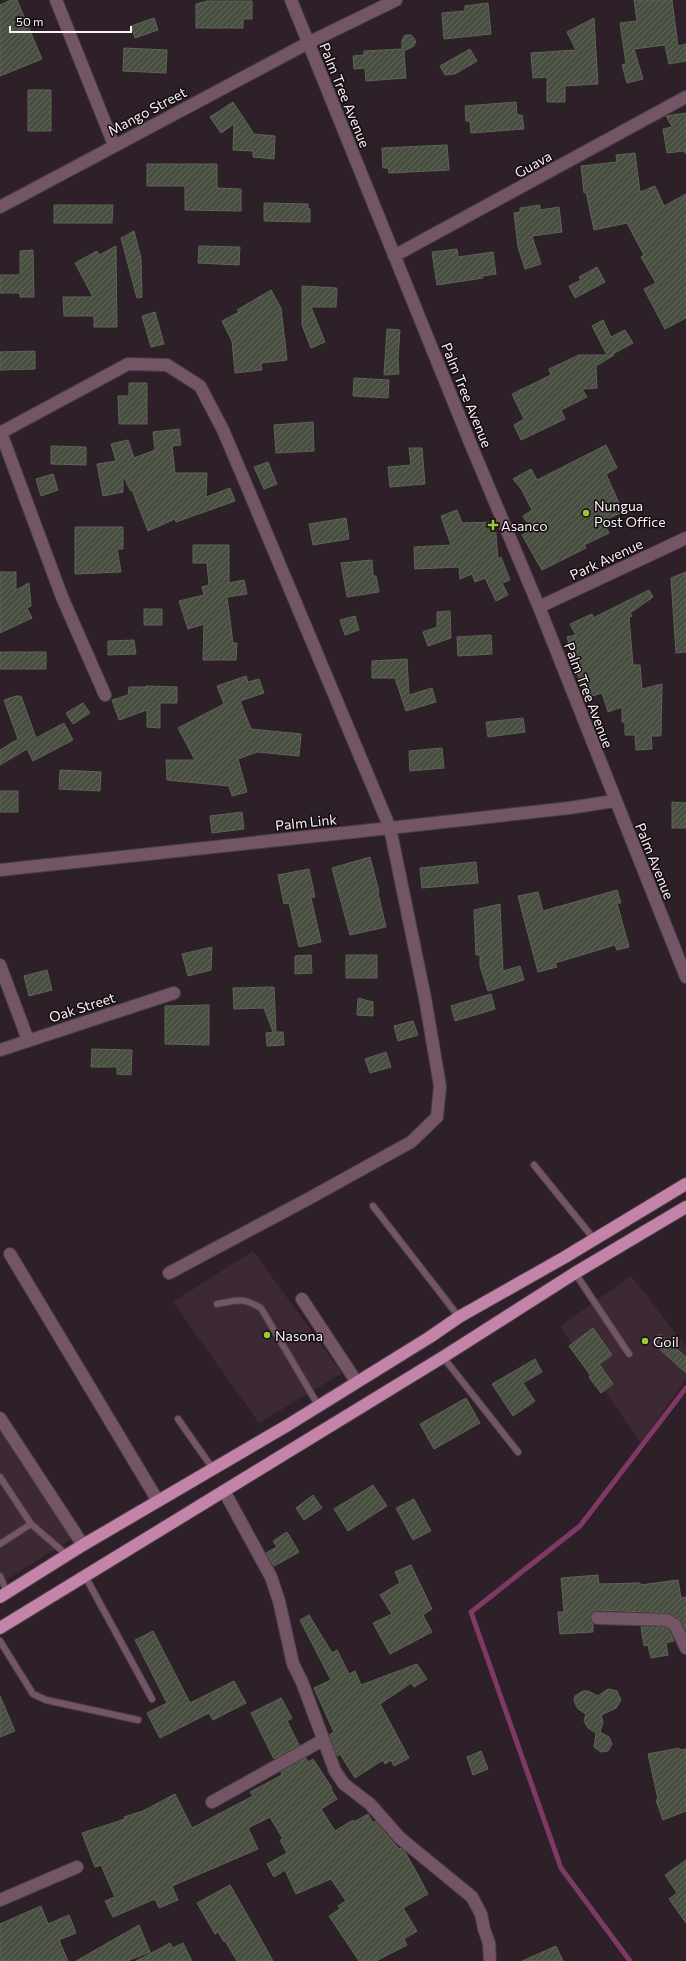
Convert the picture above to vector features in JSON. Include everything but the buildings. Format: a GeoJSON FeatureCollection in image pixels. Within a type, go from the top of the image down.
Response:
{"type":"FeatureCollection","features":[{"type":"Feature","properties":{"kind":"main road"},"geometry":{"type":"LineString","coordinates":[[4,1594],[82,1545],[318,1406],[356,1381],[430,1337],[459,1317],[686,1184]]}},
{"type":"Feature","properties":{"kind":"main road"},"geometry":{"type":"LineString","coordinates":[[0,1628],[443,1357],[575,1273],[686,1207]]}},
{"type":"Feature","properties":{"kind":"street"},"geometry":{"type":"LineString","coordinates":[[56,0],[114,145]]}},
{"type":"Feature","properties":{"kind":"street","name":"Palm Tree Avenue"},"geometry":{"type":"LineString","coordinates":[[291,0],[394,256],[539,607],[614,801]]}},
{"type":"Feature","properties":{"kind":"street","name":"Mango Street"},"geometry":{"type":"LineString","coordinates":[[0,207],[114,145],[396,0]]}},
{"type":"Feature","properties":{"kind":"street","name":"Guava"},"geometry":{"type":"LineString","coordinates":[[394,256],[686,98]]}},
{"type":"Feature","properties":{"kind":"street"},"geometry":{"type":"LineString","coordinates":[[105,695],[52,573],[0,433],[128,364],[167,365],[200,386],[223,430],[390,828],[425,998],[440,1086],[437,1117],[411,1142],[169,1273]]}},
{"type":"Feature","properties":{"kind":"street","name":"Park Avenue"},"geometry":{"type":"LineString","coordinates":[[539,607],[686,538]]}},
{"type":"Feature","properties":{"kind":"street","name":"Palm Link"},"geometry":{"type":"LineString","coordinates":[[0,870],[390,828],[614,801]]}},
{"type":"Feature","properties":{"kind":"street","name":"Palm Avenue"},"geometry":{"type":"LineString","coordinates":[[614,801],[686,977]]}},
{"type":"Feature","properties":{"kind":"street"},"geometry":{"type":"LineString","coordinates":[[0,965],[28,1040]]}},
{"type":"Feature","properties":{"kind":"street","name":"Oak Street"},"geometry":{"type":"LineString","coordinates":[[0,1050],[174,993]]}},
{"type":"Feature","properties":{"kind":"street"},"geometry":{"type":"LineString","coordinates":[[10,1254],[158,1501]]}},
{"type":"Feature","properties":{"kind":"street"},"geometry":{"type":"LineString","coordinates":[[302,1300],[356,1381]]}},
{"type":"Feature","properties":{"kind":"street"},"geometry":{"type":"LineString","coordinates":[[0,1418],[82,1545]]}},
{"type":"Feature","properties":{"kind":"street"},"geometry":{"type":"LineString","coordinates":[[224,1491],[271,1577],[279,1601],[293,1664],[302,1682],[335,1771],[344,1784],[370,1804],[400,1838],[472,1897],[481,1914],[484,1930],[489,1943],[490,1961]]}},
{"type":"Feature","properties":{"kind":"street"},"geometry":{"type":"LineString","coordinates":[[597,1618],[667,1620],[675,1625],[686,1648]]}},
{"type":"Feature","properties":{"kind":"street"},"geometry":{"type":"LineString","coordinates":[[212,1802],[323,1740]]}},
{"type":"Feature","properties":{"kind":"street"},"geometry":{"type":"LineString","coordinates":[[0,1900],[77,1867]]}},
{"type":"Feature","properties":{"kind":"lane"},"geometry":{"type":"LineString","coordinates":[[534,1165],[594,1239]]}},
{"type":"Feature","properties":{"kind":"lane"},"geometry":{"type":"LineString","coordinates":[[373,1206],[459,1317]]}},
{"type":"Feature","properties":{"kind":"lane"},"geometry":{"type":"LineString","coordinates":[[575,1273],[629,1354]]}},
{"type":"Feature","properties":{"kind":"lane"},"geometry":{"type":"LineString","coordinates":[[217,1304],[248,1300],[261,1308],[318,1406]]}},
{"type":"Feature","properties":{"kind":"lane"},"geometry":{"type":"LineString","coordinates":[[443,1357],[518,1452]]}},
{"type":"Feature","properties":{"kind":"lane"},"geometry":{"type":"LineString","coordinates":[[178,1419],[213,1469]]}},
{"type":"Feature","properties":{"kind":"lane"},"geometry":{"type":"LineString","coordinates":[[0,1477],[31,1524],[67,1555]]}},
{"type":"Feature","properties":{"kind":"lane"},"geometry":{"type":"LineString","coordinates":[[0,1544],[31,1524]]}},
{"type":"Feature","properties":{"kind":"lane"},"geometry":{"type":"LineString","coordinates":[[0,1576],[4,1594]]}},
{"type":"Feature","properties":{"kind":"lane"},"geometry":{"type":"LineString","coordinates":[[85,1576],[152,1699]]}},
{"type":"Feature","properties":{"kind":"lane"},"geometry":{"type":"LineString","coordinates":[[0,1641],[33,1694],[46,1700],[138,1720]]}},
{"type":"Feature","properties":{"kind":"shaded area"},"geometry":{"type":"Polygon","coordinates":[[[253,1251],[342,1373],[259,1423],[173,1302],[253,1251]]]}},
{"type":"Feature","properties":{"kind":"shaded area"},"geometry":{"type":"Polygon","coordinates":[[[631,1276],[686,1347],[686,1379],[641,1443],[560,1326],[631,1276]]]}},
{"type":"Feature","properties":{"kind":"shaded area"},"geometry":{"type":"Polygon","coordinates":[[[0,1428],[73,1538],[0,1584],[0,1428]]]}},
{"type":"Feature","properties":{"kind":"waterway"},"geometry":{"type":"LineString","coordinates":[[630,1961],[561,1868],[471,1612],[580,1526],[686,1388]]}},
{"type":"Feature","properties":{"kind":"place","name":"Nungua Post Office"},"geometry":{"type":"Point","coordinates":[586,513]}},
{"type":"Feature","properties":{"kind":"place","name":"Asanco"},"geometry":{"type":"Point","coordinates":[493,525]}},
{"type":"Feature","properties":{"kind":"place","name":"Nasona"},"geometry":{"type":"Point","coordinates":[267,1335]}},
{"type":"Feature","properties":{"kind":"place","name":"Goil"},"geometry":{"type":"Point","coordinates":[645,1341]}}]}
